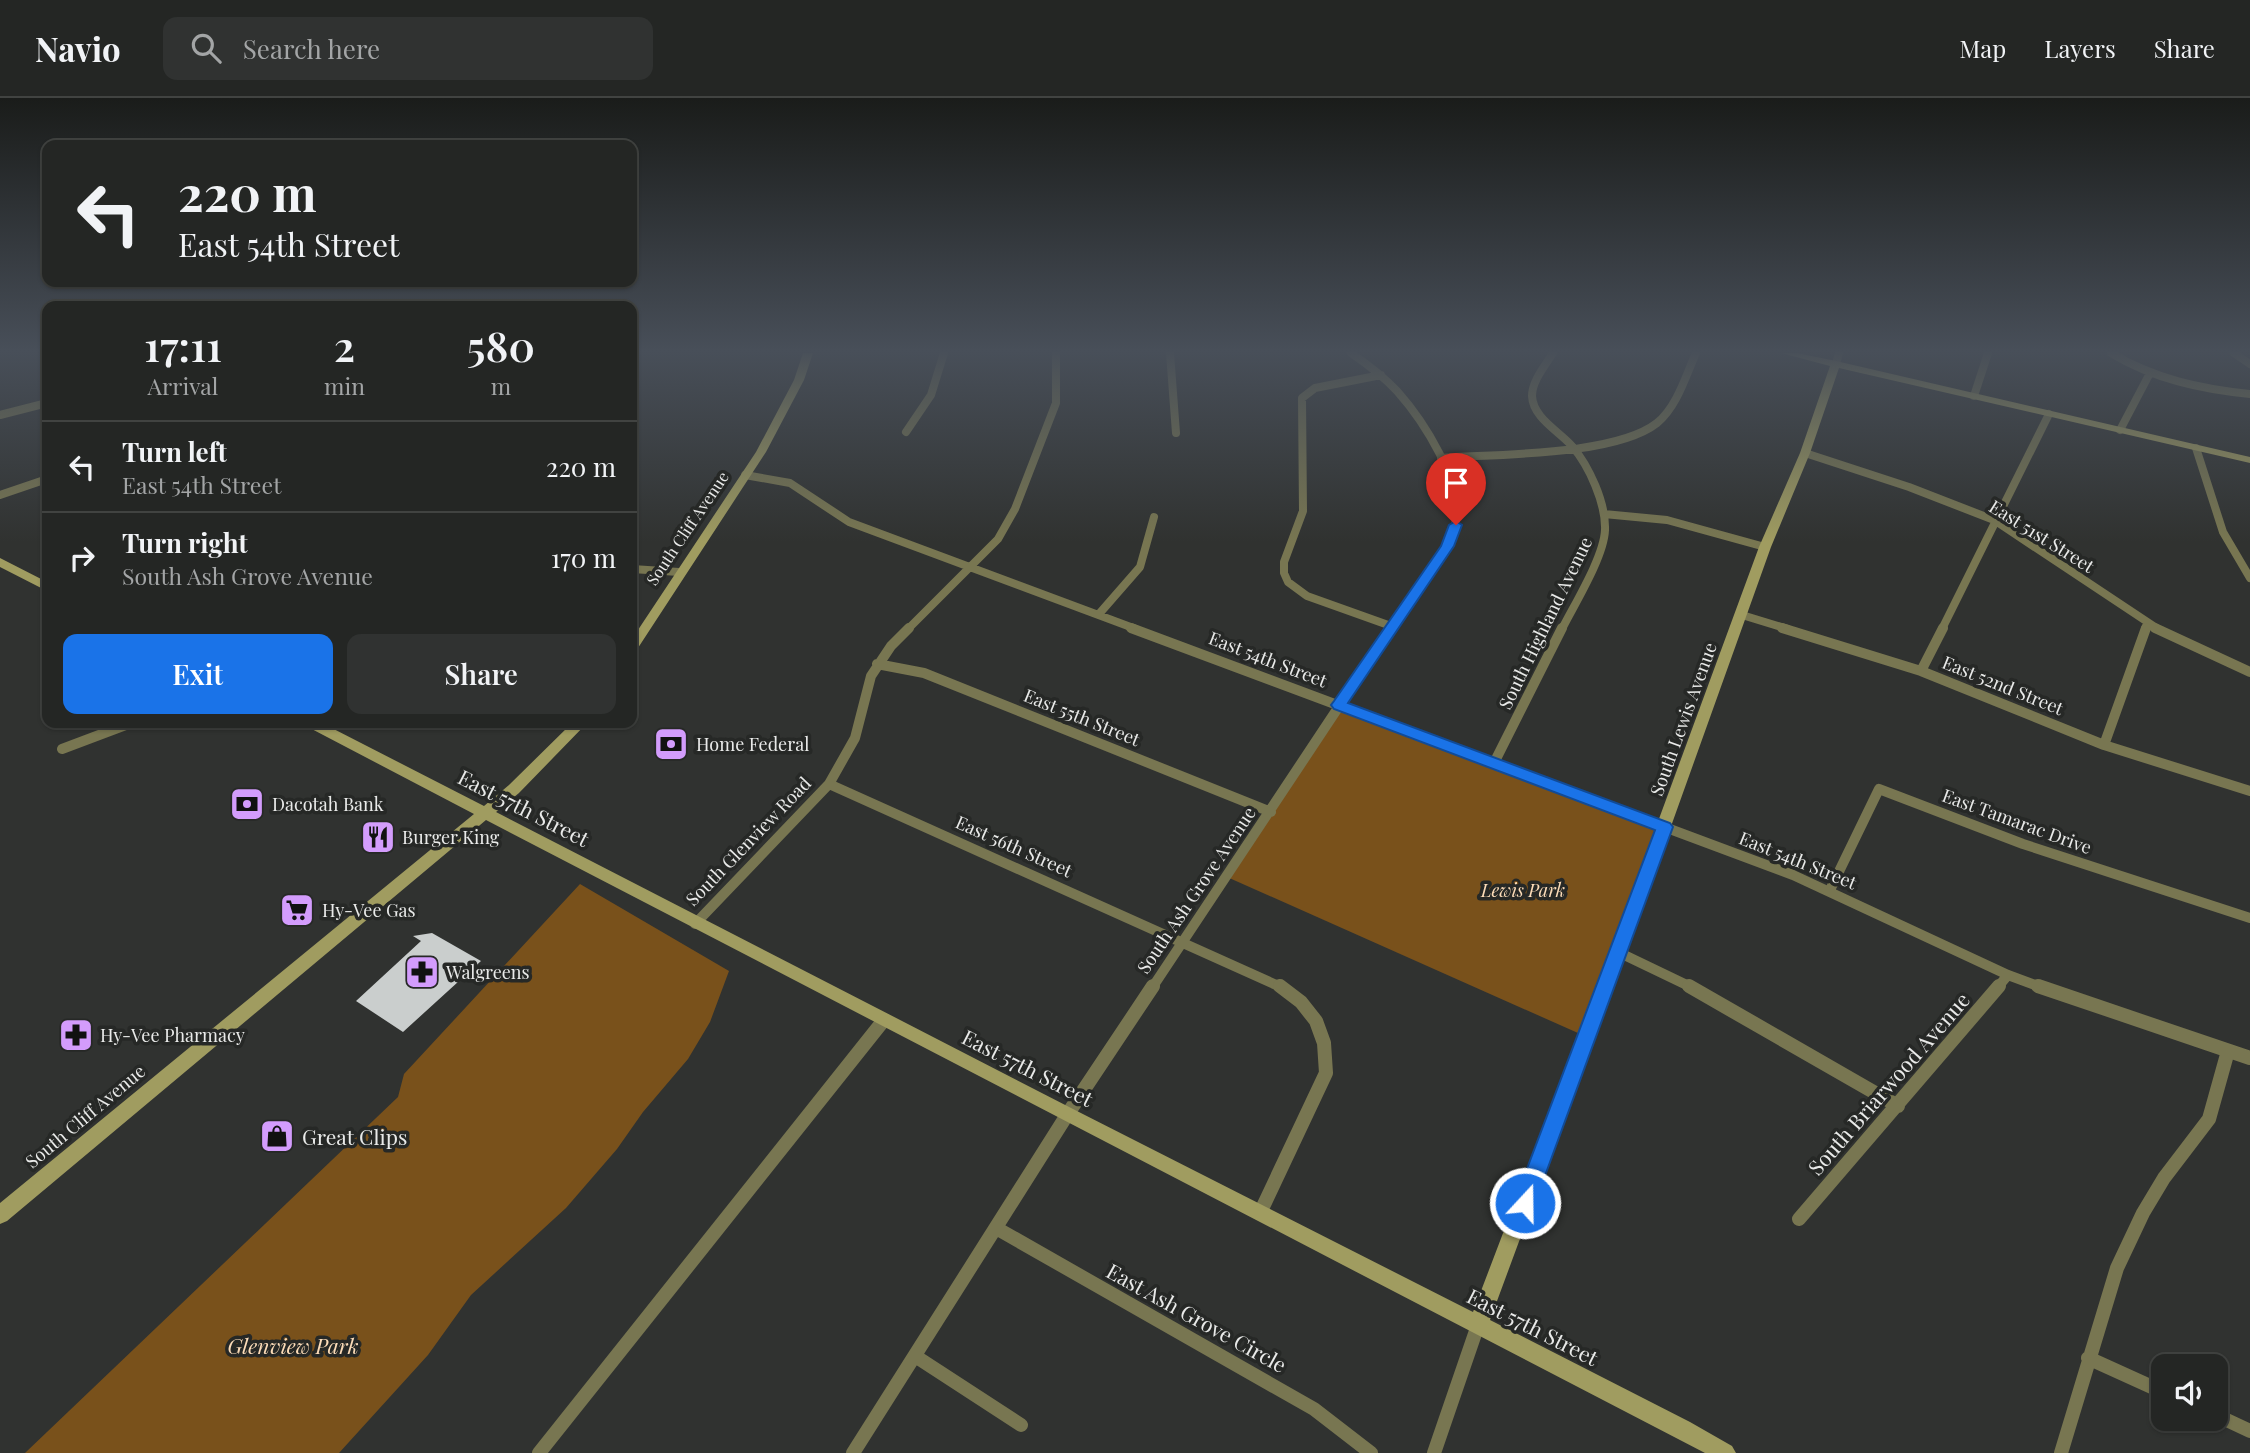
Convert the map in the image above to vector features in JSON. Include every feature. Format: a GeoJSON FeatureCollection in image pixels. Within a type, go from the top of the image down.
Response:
{"type":"FeatureCollection","features":[{"type":"Feature","properties":{"kind":"main road","name":"South Cliff Avenue"},"geometry":{"type":"LineString","coordinates":[[637,640],[783,416]]}},
{"type":"Feature","properties":{"kind":"main road","name":"South Lewis Avenue"},"geometry":{"type":"LineString","coordinates":[[1478,1325],[1618,952],[1765,547],[1818,416]]}},
{"type":"Feature","properties":{"kind":"main road"},"geometry":{"type":"LineString","coordinates":[[2059,416],[2250,460]]}},
{"type":"Feature","properties":{"kind":"main road"},"geometry":{"type":"LineString","coordinates":[[0,562],[42,582]]}},
{"type":"Feature","properties":{"kind":"main road","name":"East 57th Street"},"geometry":{"type":"LineString","coordinates":[[319,728],[483,815],[1725,1453]]}},
{"type":"Feature","properties":{"kind":"main road","name":"South Cliff Avenue"},"geometry":{"type":"LineString","coordinates":[[0,1214],[483,815],[547,759],[575,728]]}},
{"type":"Feature","properties":{"kind":"street"},"geometry":{"type":"LineString","coordinates":[[906,432],[919,416]]}},
{"type":"Feature","properties":{"kind":"street","name":"South Glenview Road"},"geometry":{"type":"LineString","coordinates":[[695,924],[828,784],[847,757],[856,738],[871,676],[877,664],[891,646],[998,539],[1015,509],[1051,416]]}},
{"type":"Feature","properties":{"kind":"street"},"geometry":{"type":"LineString","coordinates":[[1175,416],[1176,433]]}},
{"type":"Feature","properties":{"kind":"street"},"geometry":{"type":"LineString","coordinates":[[1302,416],[1303,510],[1284,562],[1284,573],[1288,582],[1307,596],[1391,626]]}},
{"type":"Feature","properties":{"kind":"street","name":"South Ash Grove Avenue"},"geometry":{"type":"LineString","coordinates":[[853,1453],[1067,1115],[1271,812],[1391,626],[1447,546],[1456,525],[1455,491],[1441,458],[1414,416]]}},
{"type":"Feature","properties":{"kind":"street","name":"South Highland Avenue"},"geometry":{"type":"LineString","coordinates":[[1494,763],[1593,568],[1605,533],[1604,514],[1593,482],[1573,447],[1541,416]]}},
{"type":"Feature","properties":{"kind":"street"},"geometry":{"type":"LineString","coordinates":[[1441,458],[1619,441],[1651,428],[1663,416]]}},
{"type":"Feature","properties":{"kind":"street"},"geometry":{"type":"LineString","coordinates":[[1921,671],[2048,416]]}},
{"type":"Feature","properties":{"kind":"street"},"geometry":{"type":"LineString","coordinates":[[2120,430],[2127,416]]}},
{"type":"Feature","properties":{"kind":"street"},"geometry":{"type":"LineString","coordinates":[[2196,448],[2216,517],[2239,564],[2250,578]]}},
{"type":"Feature","properties":{"kind":"street","name":"East 51st Street"},"geometry":{"type":"LineString","coordinates":[[1805,453],[1909,487],[1994,520],[2147,624],[2250,672]]}},
{"type":"Feature","properties":{"kind":"street","name":"East 54th Street"},"geometry":{"type":"LineString","coordinates":[[746,475],[790,484],[805,490],[829,511],[849,522],[1830,890],[2008,975],[2120,1016],[2250,1058]]}},
{"type":"Feature","properties":{"kind":"street"},"geometry":{"type":"LineString","coordinates":[[0,495],[42,481]]}},
{"type":"Feature","properties":{"kind":"street"},"geometry":{"type":"LineString","coordinates":[[1604,514],[1667,520],[1765,547]]}},
{"type":"Feature","properties":{"kind":"street"},"geometry":{"type":"LineString","coordinates":[[1099,614],[1140,567],[1154,517]]}},
{"type":"Feature","properties":{"kind":"street"},"geometry":{"type":"LineString","coordinates":[[637,569],[679,572]]}},
{"type":"Feature","properties":{"kind":"street","name":"East 52nd Street"},"geometry":{"type":"LineString","coordinates":[[1742,615],[1921,671],[2104,746],[2250,791]]}},
{"type":"Feature","properties":{"kind":"street"},"geometry":{"type":"LineString","coordinates":[[2104,746],[2147,624]]}},
{"type":"Feature","properties":{"kind":"street","name":"East 55th Street"},"geometry":{"type":"LineString","coordinates":[[877,664],[924,673],[1271,812]]}},
{"type":"Feature","properties":{"kind":"street"},"geometry":{"type":"LineString","coordinates":[[62,750],[118,728]]}},
{"type":"Feature","properties":{"kind":"street","name":"East 56th Street"},"geometry":{"type":"LineString","coordinates":[[828,784],[1277,984],[1302,1001],[1316,1017],[1321,1028],[1326,1051],[1326,1073],[1260,1213]]}},
{"type":"Feature","properties":{"kind":"street","name":"East Tamarac Drive"},"geometry":{"type":"LineString","coordinates":[[1830,890],[1879,789],[2023,844],[2250,918]]}},
{"type":"Feature","properties":{"kind":"street"},"geometry":{"type":"LineString","coordinates":[[1618,952],[1706,994],[1898,1106]]}},
{"type":"Feature","properties":{"kind":"street","name":"South Briarwood Avenue"},"geometry":{"type":"LineString","coordinates":[[1799,1219],[2008,975]]}},
{"type":"Feature","properties":{"kind":"street"},"geometry":{"type":"LineString","coordinates":[[539,1453],[884,1020]]}},
{"type":"Feature","properties":{"kind":"street"},"geometry":{"type":"LineString","coordinates":[[2061,1453],[2117,1269],[2143,1213],[2164,1178],[2209,1119],[2228,1051]]}},
{"type":"Feature","properties":{"kind":"street","name":"East Ash Grove Circle"},"geometry":{"type":"LineString","coordinates":[[996,1228],[1304,1402],[1371,1453]]}},
{"type":"Feature","properties":{"kind":"street","name":"South Lewis Avenue"},"geometry":{"type":"LineString","coordinates":[[1434,1453],[1478,1325]]}},
{"type":"Feature","properties":{"kind":"street"},"geometry":{"type":"LineString","coordinates":[[915,1356],[1021,1425]]}},
{"type":"Feature","properties":{"kind":"street"},"geometry":{"type":"LineString","coordinates":[[2088,1358],[2151,1387]]}},
{"type":"Feature","properties":{"kind":"street"},"geometry":{"type":"LineString","coordinates":[[2228,1421],[2250,1431]]}},
{"type":"Feature","properties":{"kind":"green space","name":"Lewis Park"},"geometry":{"type":"Polygon","coordinates":[[[1339,705],[1664,827],[1587,1037],[1227,877],[1339,705]]]}},
{"type":"Feature","properties":{"kind":"green space","name":"Glenview Park"},"geometry":{"type":"Polygon","coordinates":[[[580,884],[729,971],[710,1022],[688,1059],[643,1112],[617,1149],[566,1208],[471,1295],[428,1355],[339,1453],[25,1453],[398,1097],[404,1074],[580,884]]]}},
{"type":"Feature","properties":{"kind":"building","name":"Walgreens"},"geometry":{"type":"Polygon","coordinates":[[[432,933],[481,961],[403,1032],[356,1001],[421,941],[413,936],[432,933]]]}},
{"type":"Feature","properties":{"kind":"place","name":"Home Federal"},"geometry":{"type":"Point","coordinates":[671,744]}},
{"type":"Feature","properties":{"kind":"place","name":"Dacotah Bank"},"geometry":{"type":"Point","coordinates":[247,804]}},
{"type":"Feature","properties":{"kind":"place","name":"Burger King"},"geometry":{"type":"Point","coordinates":[378,837]}},
{"type":"Feature","properties":{"kind":"place","name":"Hy-Vee Gas"},"geometry":{"type":"Point","coordinates":[297,910]}},
{"type":"Feature","properties":{"kind":"place","name":"Walgreens"},"geometry":{"type":"Point","coordinates":[422,972]}},
{"type":"Feature","properties":{"kind":"place","name":"Hy-Vee Pharmacy"},"geometry":{"type":"Point","coordinates":[76,1035]}},
{"type":"Feature","properties":{"kind":"place","name":"Great Clips"},"geometry":{"type":"Point","coordinates":[277,1136]}},
{"type":"Feature","properties":{"kind":"route"},"geometry":{"type":"LineString","coordinates":[[1456,525],[1447,546],[1339,705],[1664,827],[1525,1203]]}}]}
